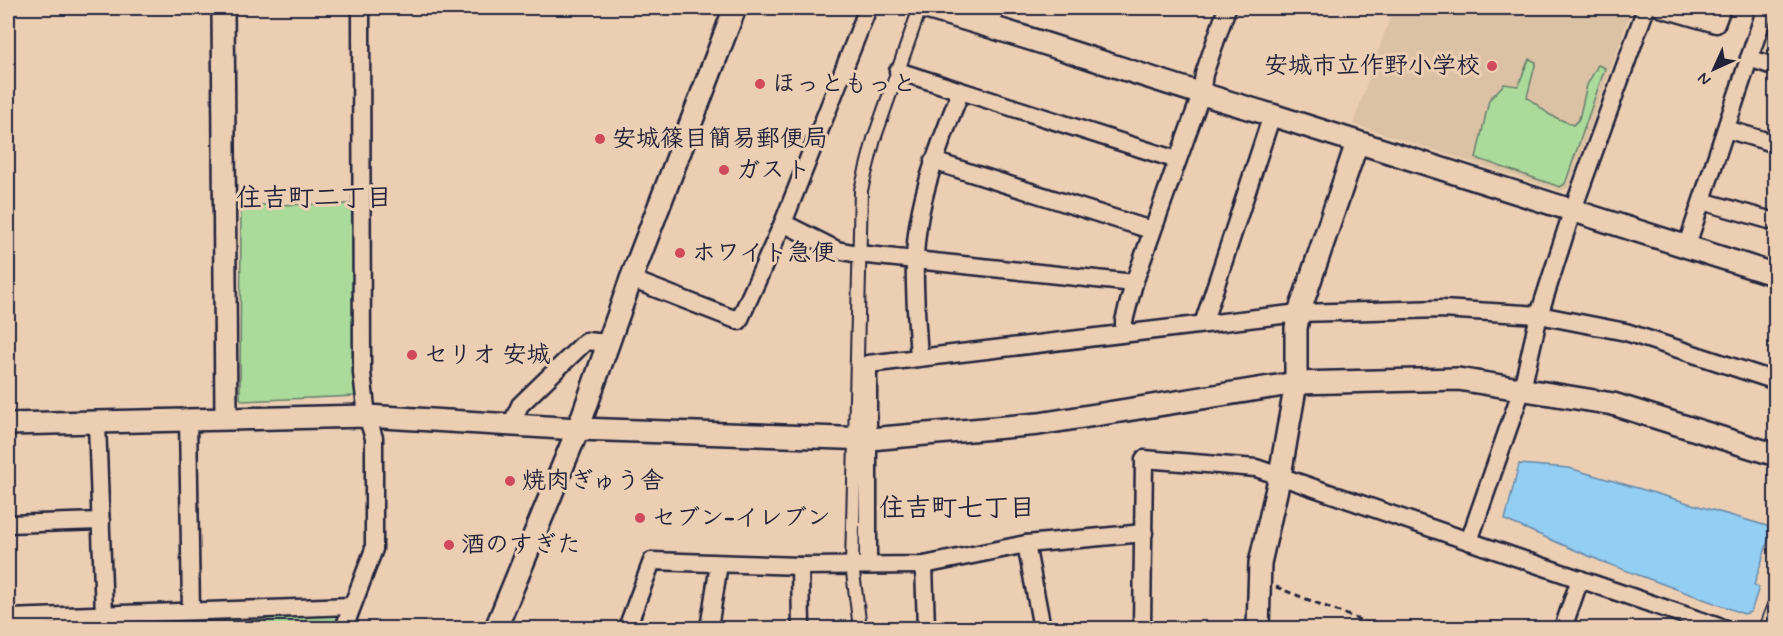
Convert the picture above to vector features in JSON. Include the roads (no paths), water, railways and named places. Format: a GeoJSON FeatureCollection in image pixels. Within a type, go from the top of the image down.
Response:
{"type":"FeatureCollection","features":[{"type":"Feature","properties":{"kind":"street"},"geometry":{"type":"LineString","coordinates":[[223,8],[226,417]]}},
{"type":"Feature","properties":{"kind":"street"},"geometry":{"type":"LineString","coordinates":[[344,628],[374,549],[374,438],[367,416],[362,373],[361,8]]}},
{"type":"Feature","properties":{"kind":"street"},"geometry":{"type":"LineString","coordinates":[[496,628],[578,429],[631,279],[735,8]]}},
{"type":"Feature","properties":{"kind":"street"},"geometry":{"type":"LineString","coordinates":[[631,279],[739,321],[783,224],[868,8]]}},
{"type":"Feature","properties":{"kind":"street"},"geometry":{"type":"LineString","coordinates":[[860,628],[861,438],[858,254],[861,190],[874,139],[920,8]]}},
{"type":"Feature","properties":{"kind":"street"},"geometry":{"type":"LineString","coordinates":[[927,8],[993,16],[1201,95],[1272,115],[1776,275]]}},
{"type":"Feature","properties":{"kind":"street"},"geometry":{"type":"LineString","coordinates":[[1124,333],[1124,321],[1134,283],[1201,95],[1204,74],[1227,8]]}},
{"type":"Feature","properties":{"kind":"street"},"geometry":{"type":"LineString","coordinates":[[1469,541],[1522,388],[1539,315],[1572,212],[1646,8]]}},
{"type":"Feature","properties":{"kind":"street"},"geometry":{"type":"LineString","coordinates":[[1660,8],[1716,24],[1722,8]]}},
{"type":"Feature","properties":{"kind":"street"},"geometry":{"type":"LineString","coordinates":[[1686,248],[1766,8]]}},
{"type":"Feature","properties":{"kind":"street"},"geometry":{"type":"LineString","coordinates":[[1749,58],[1776,67]]}},
{"type":"Feature","properties":{"kind":"street"},"geometry":{"type":"LineString","coordinates":[[898,71],[960,93],[1177,160]]}},
{"type":"Feature","properties":{"kind":"street"},"geometry":{"type":"LineString","coordinates":[[919,357],[915,260],[920,217],[933,162],[960,93]]}},
{"type":"Feature","properties":{"kind":"street"},"geometry":{"type":"LineString","coordinates":[[1203,324],[1272,115]]}},
{"type":"Feature","properties":{"kind":"street"},"geometry":{"type":"LineString","coordinates":[[1726,129],[1776,144]]}},
{"type":"Feature","properties":{"kind":"street"},"geometry":{"type":"LineString","coordinates":[[1258,628],[1260,563],[1280,475],[1296,383],[1296,328],[1358,142]]}},
{"type":"Feature","properties":{"kind":"street"},"geometry":{"type":"LineString","coordinates":[[933,162],[1151,230]]}},
{"type":"Feature","properties":{"kind":"street"},"geometry":{"type":"LineString","coordinates":[[1702,201],[1776,222]]}},
{"type":"Feature","properties":{"kind":"street"},"geometry":{"type":"LineString","coordinates":[[783,224],[837,250],[858,254],[1134,283]]}},
{"type":"Feature","properties":{"kind":"street"},"geometry":{"type":"LineString","coordinates":[[861,438],[868,364],[1299,314],[1442,309],[1539,315],[1626,332],[1776,381]]}},
{"type":"Feature","properties":{"kind":"street"},"geometry":{"type":"LineString","coordinates":[[511,425],[520,405],[586,341],[608,343]]}},
{"type":"Feature","properties":{"kind":"street"},"geometry":{"type":"LineString","coordinates":[[8,424],[97,423],[226,417],[367,416],[578,429],[861,438],[1039,424],[1296,383],[1458,379],[1613,404],[1776,455]]}},
{"type":"Feature","properties":{"kind":"street"},"geometry":{"type":"LineString","coordinates":[[188,420],[191,611]]}},
{"type":"Feature","properties":{"kind":"street"},"geometry":{"type":"LineString","coordinates":[[97,423],[104,614]]}},
{"type":"Feature","properties":{"kind":"street"},"geometry":{"type":"LineString","coordinates":[[1142,628],[1144,459],[1256,468],[1280,475],[1722,628]]}},
{"type":"Feature","properties":{"kind":"street"},"geometry":{"type":"LineString","coordinates":[[8,524],[101,521]]}},
{"type":"Feature","properties":{"kind":"street"},"geometry":{"type":"LineString","coordinates":[[627,628],[652,561],[800,566],[924,565],[1026,544],[1144,532]]}},
{"type":"Feature","properties":{"kind":"street"},"geometry":{"type":"LineString","coordinates":[[1026,544],[1042,628]]}},
{"type":"Feature","properties":{"kind":"street"},"geometry":{"type":"LineString","coordinates":[[709,628],[719,564]]}},
{"type":"Feature","properties":{"kind":"street"},"geometry":{"type":"LineString","coordinates":[[924,565],[926,628]]}},
{"type":"Feature","properties":{"kind":"street"},"geometry":{"type":"LineString","coordinates":[[800,566],[801,628]]}},
{"type":"Feature","properties":{"kind":"street"},"geometry":{"type":"LineString","coordinates":[[1563,628],[1580,579]]}},
{"type":"Feature","properties":{"kind":"street"},"geometry":{"type":"LineString","coordinates":[[8,618],[352,606]]}},
{"type":"Feature","properties":{"kind":"street"},"geometry":{"type":"LineString","coordinates":[[1768,628],[1776,607]]}},
{"type":"Feature","properties":{"kind":"water"},"geometry":{"type":"Polygon","coordinates":[[[1519,464],[1569,468],[1767,526],[1771,532],[1754,585],[1759,587],[1751,612],[1744,614],[1603,562],[1505,520],[1519,464]]]}},
{"type":"Feature","properties":{"kind":"place","name":"安城市立作野小学校"},"geometry":{"type":"Point","coordinates":[1492,66]}},
{"type":"Feature","properties":{"kind":"place","name":"ほっともっと"},"geometry":{"type":"Point","coordinates":[760,84]}},
{"type":"Feature","properties":{"kind":"place","name":"安城篠目簡易郵便局"},"geometry":{"type":"Point","coordinates":[600,139]}},
{"type":"Feature","properties":{"kind":"place","name":"ガスト"},"geometry":{"type":"Point","coordinates":[724,170]}},
{"type":"Feature","properties":{"kind":"place","name":"ホワイト急便"},"geometry":{"type":"Point","coordinates":[680,253]}},
{"type":"Feature","properties":{"kind":"place","name":"セリオ 安城"},"geometry":{"type":"Point","coordinates":[412,355]}},
{"type":"Feature","properties":{"kind":"place","name":"焼肉ぎゅう舎"},"geometry":{"type":"Point","coordinates":[510,481]}},
{"type":"Feature","properties":{"kind":"place","name":"セブン-イレブン"},"geometry":{"type":"Point","coordinates":[640,518]}},
{"type":"Feature","properties":{"kind":"place","name":"酒のすぎた"},"geometry":{"type":"Point","coordinates":[449,545]}},
{"type":"Feature","properties":{"kind":"district","name":"住吉町二丁目"},"geometry":{"type":"Point","coordinates":[314,199]}},
{"type":"Feature","properties":{"kind":"district","name":"住吉町七丁目"},"geometry":{"type":"Point","coordinates":[957,509]}}]}
